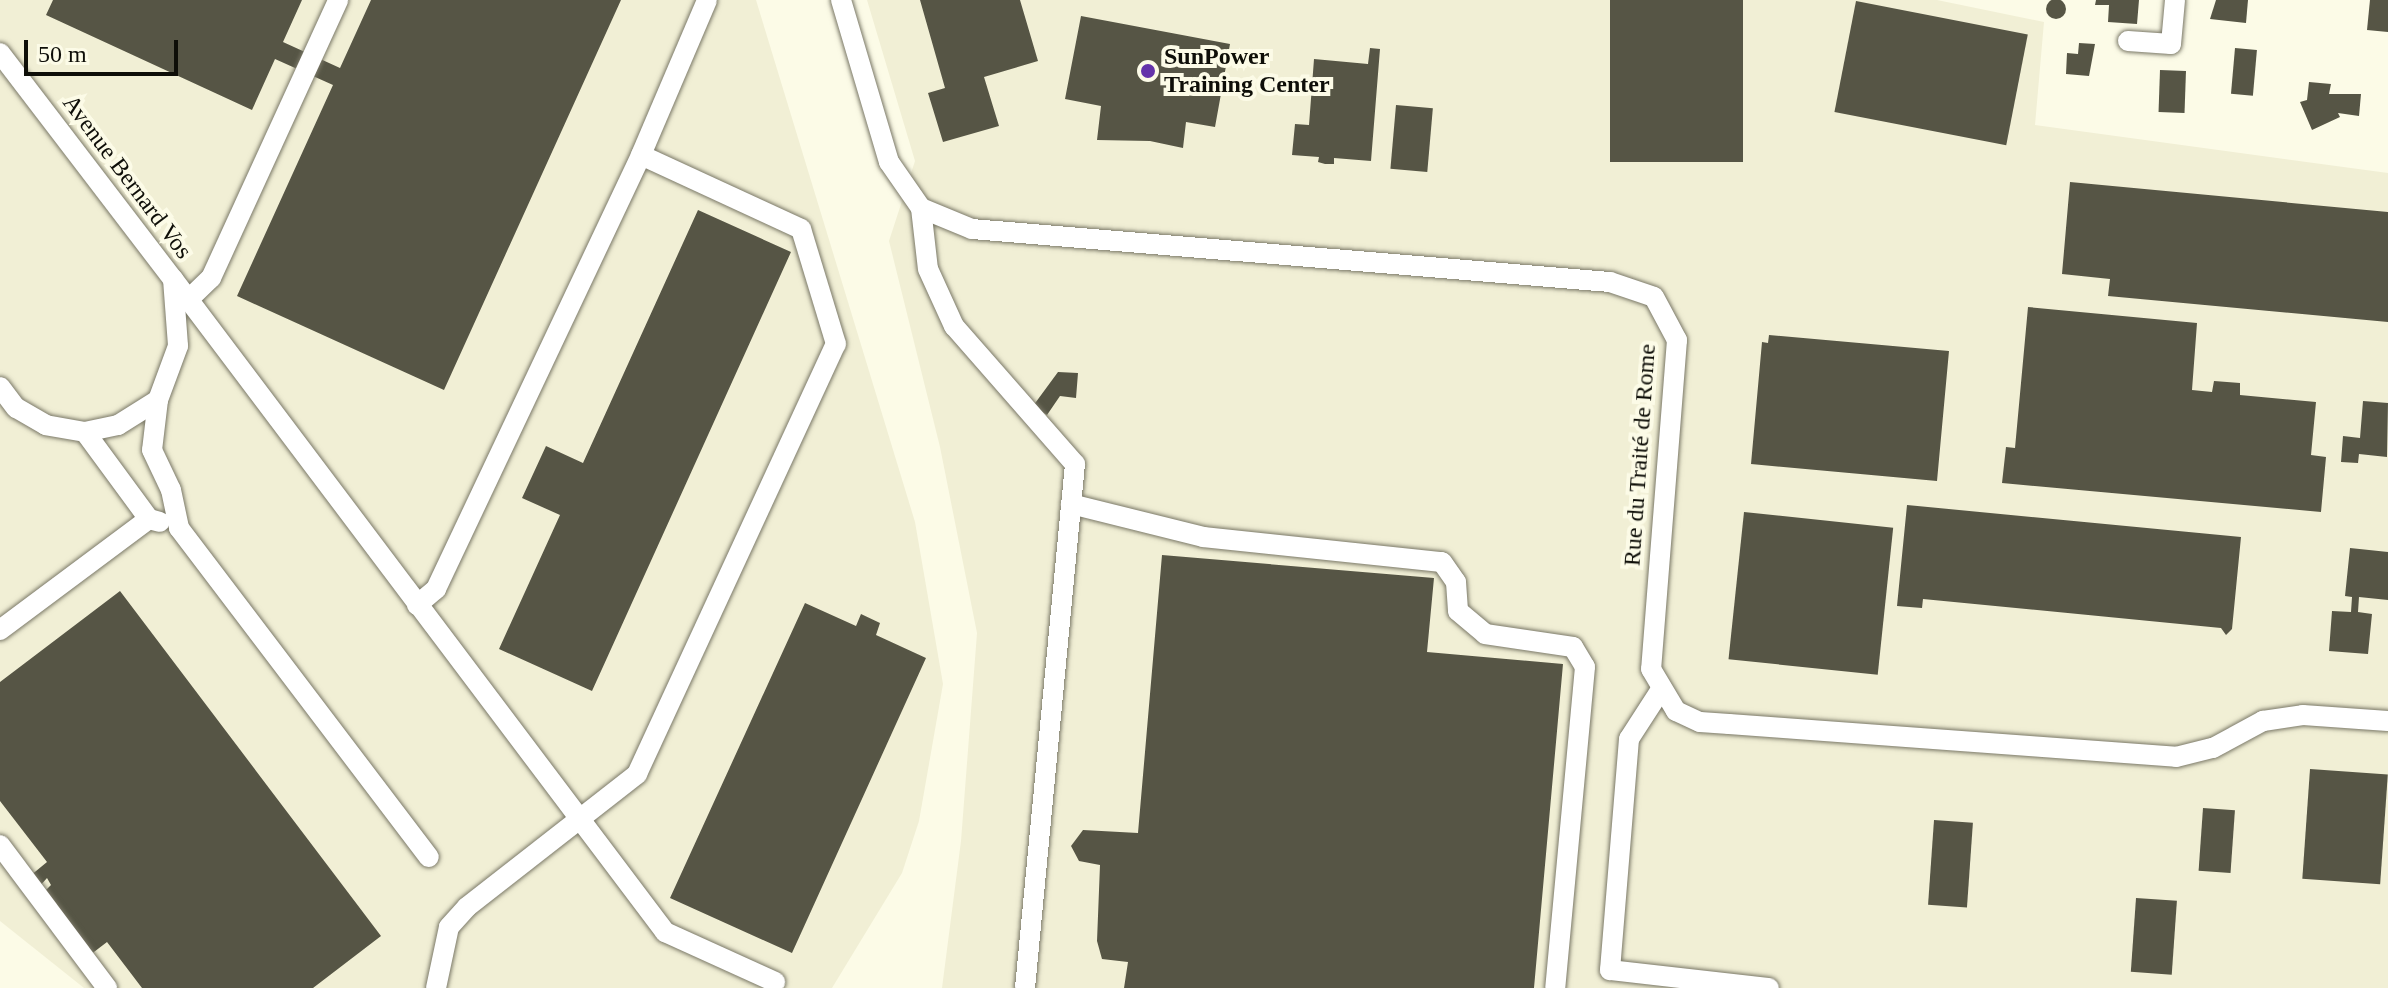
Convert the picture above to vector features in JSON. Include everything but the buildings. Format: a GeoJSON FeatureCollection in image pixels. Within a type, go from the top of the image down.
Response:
{"type":"FeatureCollection","features":[{"type":"Feature","properties":{"kind":"street"},"geometry":{"type":"LineString","coordinates":[[188,300],[211,278],[338,0]]}},
{"type":"Feature","properties":{"kind":"street"},"geometry":{"type":"LineString","coordinates":[[417,605],[436,589],[641,155],[707,0]]}},
{"type":"Feature","properties":{"kind":"street"},"geometry":{"type":"LineString","coordinates":[[841,0],[889,162],[921,208],[928,269],[954,326],[1075,464],[1025,988]]}},
{"type":"Feature","properties":{"kind":"street"},"geometry":{"type":"LineString","coordinates":[[2128,41],[2171,44],[2175,0]]}},
{"type":"Feature","properties":{"kind":"street","name":"Avenue Bernard Vos"},"geometry":{"type":"LineString","coordinates":[[0,53],[173,279],[178,346],[158,400],[152,450],[171,490],[179,528]]}},
{"type":"Feature","properties":{"kind":"street"},"geometry":{"type":"LineString","coordinates":[[436,988],[449,927],[467,907],[637,774],[836,344],[801,229],[641,155]]}},
{"type":"Feature","properties":{"kind":"street","name":"Rue du Traité de Rome"},"geometry":{"type":"LineString","coordinates":[[921,208],[972,229],[1610,282],[1654,297],[1677,340],[1651,669],[1660,691]]}},
{"type":"Feature","properties":{"kind":"street"},"geometry":{"type":"LineString","coordinates":[[173,279],[579,822],[665,932],[775,982]]}},
{"type":"Feature","properties":{"kind":"street"},"geometry":{"type":"LineString","coordinates":[[0,387],[16,408],[46,425],[85,432],[118,425],[158,400]]}},
{"type":"Feature","properties":{"kind":"street"},"geometry":{"type":"LineString","coordinates":[[85,432],[149,519],[179,528],[429,857]]}},
{"type":"Feature","properties":{"kind":"street"},"geometry":{"type":"LineString","coordinates":[[1071,504],[1203,537],[1442,562],[1456,582],[1458,611],[1485,634],[1573,647],[1585,667],[1555,988]]}},
{"type":"Feature","properties":{"kind":"street"},"geometry":{"type":"LineString","coordinates":[[0,630],[149,519]]}},
{"type":"Feature","properties":{"kind":"street"},"geometry":{"type":"LineString","coordinates":[[1769,988],[1610,970],[1629,739],[1660,691],[1676,711],[1700,722],[2176,757],[2213,748],[2263,721],[2303,715],[2388,721]]}},
{"type":"Feature","properties":{"kind":"street"},"geometry":{"type":"LineString","coordinates":[[0,845],[107,988]]}},
{"type":"Feature","properties":{"kind":"shaded area"},"geometry":{"type":"Polygon","coordinates":[[[0,0],[756,0],[915,522],[943,684],[919,821],[902,873],[832,988],[84,988],[0,921],[0,0]]]}},
{"type":"Feature","properties":{"kind":"shaded area"},"geometry":{"type":"Polygon","coordinates":[[[867,0],[1937,0],[2044,22],[2035,125],[2388,173],[2388,988],[942,988],[961,841],[977,633],[940,447],[889,241],[915,161],[867,0]]]}},
{"type":"Feature","properties":{"kind":"place","name":"SunPower Training Center"},"geometry":{"type":"Point","coordinates":[1148,71]}}]}
